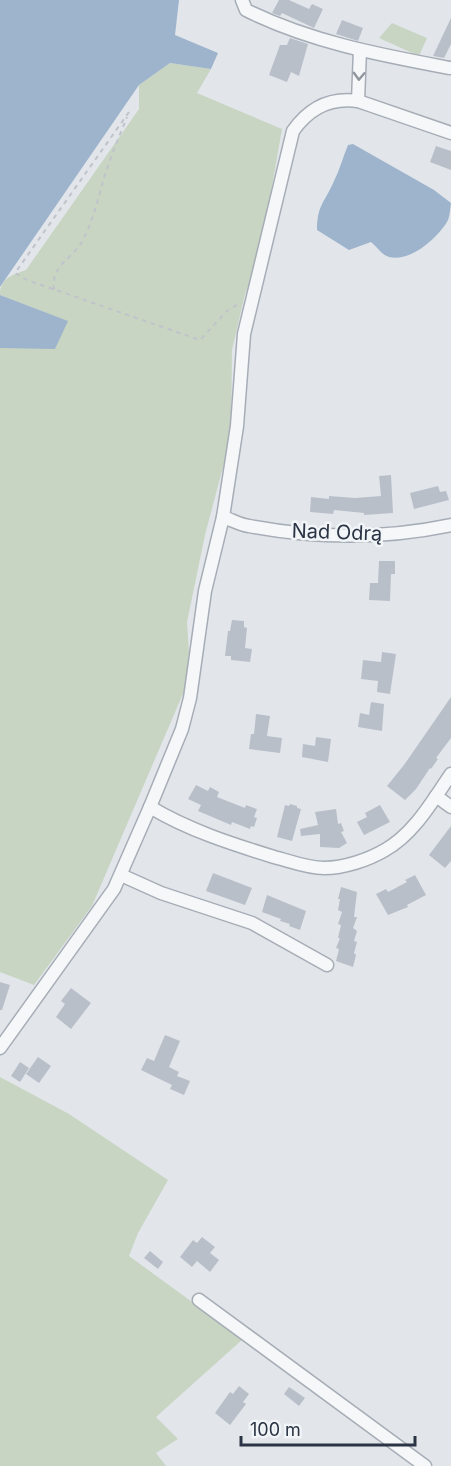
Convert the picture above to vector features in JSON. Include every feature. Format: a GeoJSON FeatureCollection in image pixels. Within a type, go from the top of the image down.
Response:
{"type":"FeatureCollection","features":[{"type":"Feature","properties":{"kind":"street"},"geometry":{"type":"LineString","coordinates":[[242,0],[246,10],[299,32],[360,50],[450,68]]}},
{"type":"Feature","properties":{"kind":"street"},"geometry":{"type":"LineString","coordinates":[[358,101],[360,50]]}},
{"type":"Feature","properties":{"kind":"street"},"geometry":{"type":"LineString","coordinates":[[0,1048],[100,911],[122,874],[178,739],[190,698],[205,591],[223,517],[237,426],[244,334],[293,131],[308,113],[323,104],[334,101],[358,101],[451,133]]}},
{"type":"Feature","properties":{"kind":"street","name":"Nad Odrą"},"geometry":{"type":"LineString","coordinates":[[223,517],[247,526],[337,537],[388,535],[451,525]]}},
{"type":"Feature","properties":{"kind":"street"},"geometry":{"type":"LineString","coordinates":[[150,807],[216,838],[298,864],[324,868],[353,863],[385,850],[399,840],[436,796],[451,774]]}},
{"type":"Feature","properties":{"kind":"street"},"geometry":{"type":"LineString","coordinates":[[436,796],[451,807]]}},
{"type":"Feature","properties":{"kind":"street"},"geometry":{"type":"LineString","coordinates":[[122,874],[161,893],[252,923],[327,965]]}},
{"type":"Feature","properties":{"kind":"street"},"geometry":{"type":"LineString","coordinates":[[199,1300],[425,1466]]}},
{"type":"Feature","properties":{"kind":"path"},"geometry":{"type":"LineString","coordinates":[[54,290],[55,272],[81,243],[89,227],[105,175],[129,112],[15,273],[54,290],[200,340],[227,311],[253,295]]}},
{"type":"Feature","properties":{"kind":"green space"},"geometry":{"type":"Polygon","coordinates":[[[392,23],[427,38],[419,56],[379,38],[392,23]]]}},
{"type":"Feature","properties":{"kind":"green space"},"geometry":{"type":"Polygon","coordinates":[[[170,63],[211,69],[197,93],[282,129],[260,255],[245,294],[232,350],[231,437],[205,535],[187,622],[189,653],[185,689],[92,906],[34,985],[0,972],[0,348],[55,348],[67,321],[0,295],[2,285],[8,278],[26,270],[139,109],[139,85],[170,63]]]}},
{"type":"Feature","properties":{"kind":"green space"},"geometry":{"type":"Polygon","coordinates":[[[0,1077],[69,1114],[168,1180],[138,1233],[129,1256],[243,1339],[156,1417],[178,1439],[156,1453],[166,1466],[0,1466],[0,1077]]]}},
{"type":"Feature","properties":{"kind":"water"},"geometry":{"type":"Polygon","coordinates":[[[0,0],[179,0],[175,35],[218,53],[211,69],[170,63],[139,85],[0,287],[0,0]]]}},
{"type":"Feature","properties":{"kind":"water"},"geometry":{"type":"Polygon","coordinates":[[[353,144],[434,190],[451,203],[447,222],[430,242],[414,253],[397,258],[389,257],[371,242],[349,250],[317,230],[320,209],[348,145],[353,144]]]}},
{"type":"Feature","properties":{"kind":"water"},"geometry":{"type":"Polygon","coordinates":[[[0,295],[68,321],[55,349],[0,348],[0,295]]]}},
{"type":"Feature","properties":{"kind":"building"},"geometry":{"type":"Polygon","coordinates":[[[279,0],[289,0],[309,9],[312,4],[323,9],[314,28],[282,13],[280,16],[272,13],[279,0]]]}},
{"type":"Feature","properties":{"kind":"building"},"geometry":{"type":"Polygon","coordinates":[[[451,18],[451,44],[444,58],[433,56],[451,18]]]}},
{"type":"Feature","properties":{"kind":"building"},"geometry":{"type":"Polygon","coordinates":[[[342,20],[363,28],[358,41],[336,34],[342,20]]]}},
{"type":"Feature","properties":{"kind":"building"},"geometry":{"type":"Polygon","coordinates":[[[290,38],[308,44],[299,76],[291,72],[287,82],[269,75],[280,45],[287,45],[290,38]]]}},
{"type":"Feature","properties":{"kind":"building"},"geometry":{"type":"Polygon","coordinates":[[[436,146],[451,151],[451,170],[430,162],[436,146]]]}},
{"type":"Feature","properties":{"kind":"building"},"geometry":{"type":"Polygon","coordinates":[[[391,475],[393,513],[364,515],[364,513],[334,510],[333,514],[310,512],[311,497],[329,499],[329,496],[355,498],[381,496],[379,476],[391,475]]]}},
{"type":"Feature","properties":{"kind":"building"},"geometry":{"type":"Polygon","coordinates":[[[438,486],[440,492],[446,491],[449,500],[414,509],[410,493],[438,486]]]}},
{"type":"Feature","properties":{"kind":"building"},"geometry":{"type":"Polygon","coordinates":[[[379,561],[395,561],[395,574],[391,574],[390,601],[369,600],[370,583],[378,583],[379,561]]]}},
{"type":"Feature","properties":{"kind":"building"},"geometry":{"type":"Polygon","coordinates":[[[232,620],[244,621],[244,627],[247,628],[245,648],[252,649],[250,662],[231,660],[231,656],[225,656],[228,631],[230,631],[232,620]]]}},
{"type":"Feature","properties":{"kind":"building"},"geometry":{"type":"Polygon","coordinates":[[[382,652],[396,654],[390,694],[377,692],[378,681],[361,679],[363,660],[381,662],[382,652]]]}},
{"type":"Feature","properties":{"kind":"building"},"geometry":{"type":"Polygon","coordinates":[[[451,697],[451,738],[431,769],[405,800],[387,786],[451,697]]]}},
{"type":"Feature","properties":{"kind":"building"},"geometry":{"type":"Polygon","coordinates":[[[371,702],[384,704],[382,731],[358,727],[360,713],[369,715],[371,702]]]}},
{"type":"Feature","properties":{"kind":"building"},"geometry":{"type":"Polygon","coordinates":[[[256,714],[270,716],[267,736],[282,738],[280,753],[249,749],[251,734],[254,734],[256,714]]]}},
{"type":"Feature","properties":{"kind":"building"},"geometry":{"type":"Polygon","coordinates":[[[316,737],[331,739],[328,762],[302,757],[303,744],[315,746],[316,737]]]}},
{"type":"Feature","properties":{"kind":"building"},"geometry":{"type":"Polygon","coordinates":[[[196,785],[208,791],[210,787],[219,792],[217,797],[245,808],[246,805],[257,809],[254,827],[251,826],[250,829],[232,822],[231,825],[198,811],[201,805],[188,799],[196,785]]]}},
{"type":"Feature","properties":{"kind":"building"},"geometry":{"type":"Polygon","coordinates":[[[290,804],[301,809],[292,841],[277,837],[285,805],[290,804]]]}},
{"type":"Feature","properties":{"kind":"building"},"geometry":{"type":"Polygon","coordinates":[[[380,805],[390,822],[364,835],[357,822],[367,817],[365,813],[380,805]]]}},
{"type":"Feature","properties":{"kind":"building"},"geometry":{"type":"Polygon","coordinates":[[[336,809],[338,824],[341,823],[344,831],[341,832],[347,843],[339,848],[320,847],[320,834],[301,836],[300,829],[318,825],[315,812],[336,809]]]}},
{"type":"Feature","properties":{"kind":"building"},"geometry":{"type":"Polygon","coordinates":[[[451,826],[451,861],[445,868],[429,855],[451,826]]]}},
{"type":"Feature","properties":{"kind":"building"},"geometry":{"type":"Polygon","coordinates":[[[213,873],[252,888],[245,905],[206,891],[213,873]]]}},
{"type":"Feature","properties":{"kind":"building"},"geometry":{"type":"Polygon","coordinates":[[[415,875],[426,895],[407,905],[408,907],[388,915],[376,894],[386,889],[388,892],[415,875]]]}},
{"type":"Feature","properties":{"kind":"building"},"geometry":{"type":"Polygon","coordinates":[[[341,887],[357,892],[354,917],[357,917],[353,928],[357,931],[354,941],[357,942],[353,967],[336,961],[341,925],[338,924],[342,912],[338,910],[341,887]]]}},
{"type":"Feature","properties":{"kind":"building"},"geometry":{"type":"Polygon","coordinates":[[[267,895],[306,911],[300,930],[280,921],[281,919],[262,912],[267,895]]]}},
{"type":"Feature","properties":{"kind":"building"},"geometry":{"type":"Polygon","coordinates":[[[0,982],[10,985],[2,1010],[0,1010],[0,982]]]}},
{"type":"Feature","properties":{"kind":"building"},"geometry":{"type":"Polygon","coordinates":[[[71,988],[91,1003],[71,1029],[56,1017],[65,1004],[61,1001],[71,988]]]}},
{"type":"Feature","properties":{"kind":"building"},"geometry":{"type":"Polygon","coordinates":[[[165,1035],[180,1041],[169,1067],[179,1072],[177,1076],[190,1081],[184,1095],[170,1089],[172,1085],[141,1070],[147,1058],[154,1061],[165,1035]]]}},
{"type":"Feature","properties":{"kind":"building"},"geometry":{"type":"Polygon","coordinates":[[[38,1057],[51,1066],[39,1083],[26,1074],[38,1057]]]}},
{"type":"Feature","properties":{"kind":"building"},"geometry":{"type":"Polygon","coordinates":[[[20,1062],[29,1068],[20,1082],[11,1076],[20,1062]]]}},
{"type":"Feature","properties":{"kind":"building"},"geometry":{"type":"Polygon","coordinates":[[[202,1237],[215,1247],[210,1253],[219,1260],[210,1272],[197,1261],[192,1267],[180,1257],[193,1240],[197,1243],[202,1237]]]}},
{"type":"Feature","properties":{"kind":"building"},"geometry":{"type":"Polygon","coordinates":[[[150,1251],[163,1262],[158,1269],[144,1258],[150,1251]]]}},
{"type":"Feature","properties":{"kind":"building"},"geometry":{"type":"Polygon","coordinates":[[[239,1386],[249,1394],[243,1402],[246,1404],[230,1425],[215,1413],[230,1392],[233,1394],[239,1386]]]}},
{"type":"Feature","properties":{"kind":"building"},"geometry":{"type":"Polygon","coordinates":[[[289,1387],[305,1398],[299,1406],[284,1394],[289,1387]]]}}]}
